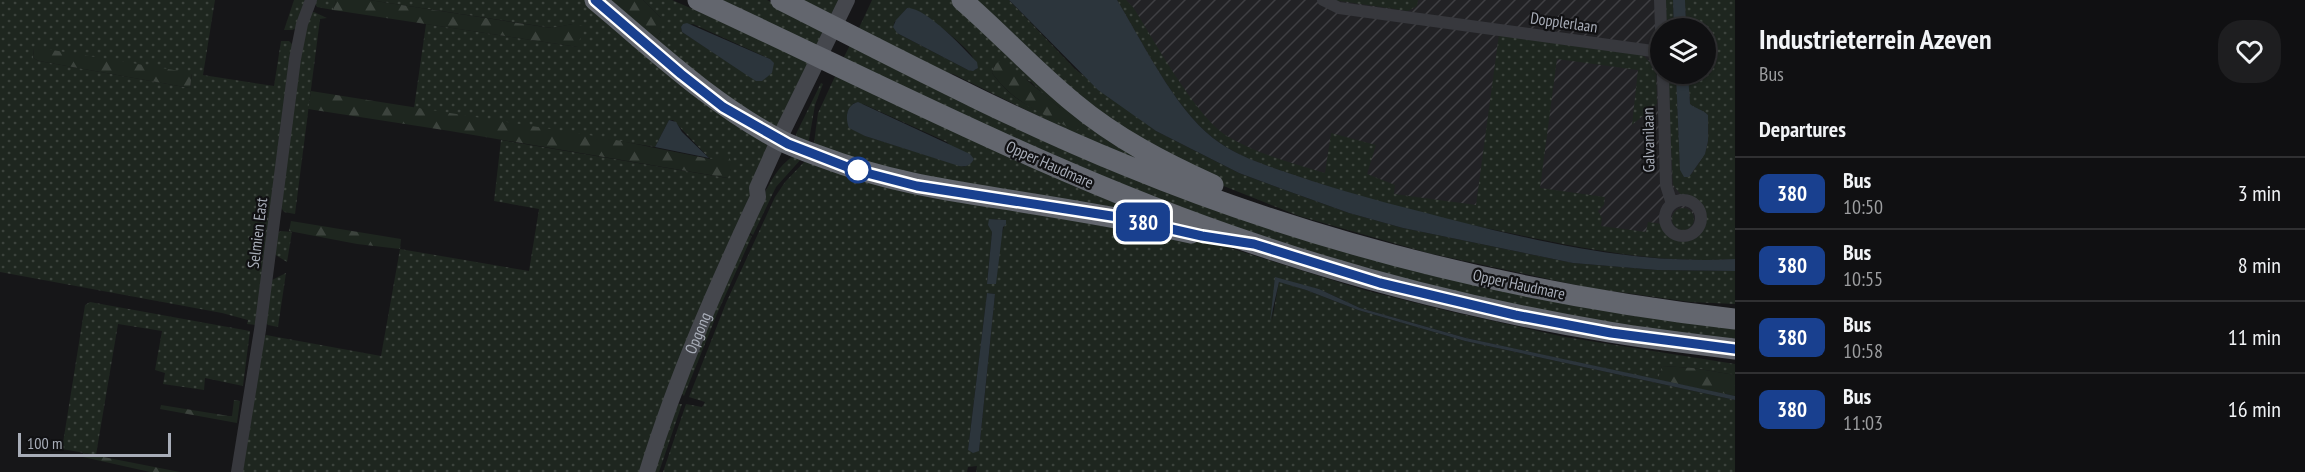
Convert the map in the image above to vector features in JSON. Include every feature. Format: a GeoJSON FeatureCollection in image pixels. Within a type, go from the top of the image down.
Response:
{"type":"FeatureCollection","features":[{"type":"Feature","properties":{"kind":"highway"},"geometry":{"type":"LineString","coordinates":[[595,0],[723,107],[783,142],[855,170],[908,183],[1203,231]]}},
{"type":"Feature","properties":{"kind":"highway","name":"Opper Haudmare"},"geometry":{"type":"LineString","coordinates":[[698,0],[1030,156],[1203,231],[1254,244],[1380,283],[1515,315],[1611,333],[1735,349]]}},
{"type":"Feature","properties":{"kind":"highway","name":"Opper Haudmare"},"geometry":{"type":"LineString","coordinates":[[781,0],[1015,116],[1124,165],[1213,192],[1276,220],[1353,244],[1537,289],[1695,315],[1735,319]]}},
{"type":"Feature","properties":{"kind":"highway"},"geometry":{"type":"LineString","coordinates":[[962,0],[1074,103],[1109,129],[1213,192]]}},
{"type":"Feature","properties":{"kind":"highway"},"geometry":{"type":"LineString","coordinates":[[1695,315],[1735,314]]}},
{"type":"Feature","properties":{"kind":"highway"},"geometry":{"type":"LineString","coordinates":[[1706,345],[1735,354]]}},
{"type":"Feature","properties":{"kind":"main road","name":"Opgong"},"geometry":{"type":"LineString","coordinates":[[647,472],[672,397],[701,323],[758,197],[757,188],[783,142],[850,5]]}},
{"type":"Feature","properties":{"kind":"street","name":"Selmien East"},"geometry":{"type":"LineString","coordinates":[[237,472],[260,330],[295,59],[311,0]]}},
{"type":"Feature","properties":{"kind":"street","name":"Dopplerlaan"},"geometry":{"type":"LineString","coordinates":[[1323,0],[1339,8],[1650,51]]}},
{"type":"Feature","properties":{"kind":"street"},"geometry":{"type":"LineString","coordinates":[[1660,0],[1661,18]]}},
{"type":"Feature","properties":{"kind":"street","name":"Galvanilaan"},"geometry":{"type":"LineString","coordinates":[[1663,84],[1665,184],[1672,204]]}},
{"type":"Feature","properties":{"kind":"shaded area"},"geometry":{"type":"Polygon","coordinates":[[[1009,0],[1117,0],[1160,74],[1199,125],[1224,146],[1261,163],[1367,198],[1528,238],[1632,256],[1666,259],[1735,259],[1735,271],[1657,270],[1573,263],[1403,228],[1349,213],[1239,173],[1156,131],[1098,90],[1009,0]]]}},
{"type":"Feature","properties":{"kind":"shaded area"},"geometry":{"type":"Polygon","coordinates":[[[1083,0],[1735,0],[1735,267],[1721,270],[1257,171],[1083,0]]]}},
{"type":"Feature","properties":{"kind":"shaded area"},"geometry":{"type":"Polygon","coordinates":[[[1673,0],[1685,0],[1686,18],[1674,18],[1673,0]]]}},
{"type":"Feature","properties":{"kind":"shaded area"},"geometry":{"type":"Polygon","coordinates":[[[907,8],[924,14],[944,29],[977,62],[978,68],[973,71],[968,70],[897,33],[893,27],[907,8]]]}},
{"type":"Feature","properties":{"kind":"shaded area"},"geometry":{"type":"Polygon","coordinates":[[[687,23],[770,59],[774,63],[772,73],[762,81],[756,81],[682,32],[681,27],[687,23]]]}},
{"type":"Feature","properties":{"kind":"shaded area"},"geometry":{"type":"Polygon","coordinates":[[[1676,84],[1689,84],[1690,104],[1708,115],[1708,141],[1705,154],[1689,177],[1684,177],[1680,170],[1676,84]]]}},
{"type":"Feature","properties":{"kind":"shaded area"},"geometry":{"type":"Polygon","coordinates":[[[858,102],[970,154],[974,159],[968,166],[959,166],[865,136],[849,128],[848,124],[849,109],[858,102]]]}},
{"type":"Feature","properties":{"kind":"shaded area"},"geometry":{"type":"Polygon","coordinates":[[[669,120],[676,122],[682,132],[709,158],[655,147],[669,120]]]}},
{"type":"Feature","properties":{"kind":"shaded area"},"geometry":{"type":"Polygon","coordinates":[[[989,219],[1006,220],[1006,225],[1003,227],[996,284],[987,284],[992,232],[988,225],[989,219]]]}},
{"type":"Feature","properties":{"kind":"shaded area"},"geometry":{"type":"Polygon","coordinates":[[[1275,277],[1319,289],[1360,308],[1466,338],[1735,396],[1735,400],[1465,341],[1358,310],[1279,282],[1270,322],[1275,277]]]}},
{"type":"Feature","properties":{"kind":"shaded area"},"geometry":{"type":"Polygon","coordinates":[[[987,293],[995,294],[979,451],[973,453],[968,450],[987,293]]]}},
{"type":"Feature","properties":{"kind":"green space"},"geometry":{"type":"Polygon","coordinates":[[[0,0],[215,0],[203,75],[274,86],[281,41],[289,41],[293,45],[256,325],[247,324],[248,320],[222,313],[0,272],[0,0]],[[34,48],[33,58],[39,61],[190,88],[192,74],[34,48]]]}},
{"type":"Feature","properties":{"kind":"green space"},"geometry":{"type":"Polygon","coordinates":[[[294,0],[305,0],[297,28],[284,30],[294,0]]]}},
{"type":"Feature","properties":{"kind":"green space"},"geometry":{"type":"Polygon","coordinates":[[[317,0],[336,0],[333,10],[317,7],[315,4],[317,0]]]}},
{"type":"Feature","properties":{"kind":"green space"},"geometry":{"type":"Polygon","coordinates":[[[336,0],[369,0],[551,28],[573,24],[583,26],[578,47],[333,10],[336,0]]]}},
{"type":"Feature","properties":{"kind":"green space"},"geometry":{"type":"Polygon","coordinates":[[[369,0],[590,0],[767,142],[768,148],[643,472],[241,472],[263,338],[266,335],[381,356],[400,249],[529,271],[539,209],[494,201],[501,140],[727,178],[731,169],[709,158],[673,120],[669,120],[655,147],[414,108],[426,24],[578,47],[573,24],[552,28],[369,0]]]}},
{"type":"Feature","properties":{"kind":"green space"},"geometry":{"type":"Polygon","coordinates":[[[610,0],[657,38],[661,31],[661,18],[643,0],[672,0],[810,60],[778,130],[726,104],[610,0]],[[693,24],[681,27],[682,32],[756,80],[770,59],[693,24]]]}},
{"type":"Feature","properties":{"kind":"green space"},"geometry":{"type":"Polygon","coordinates":[[[610,0],[643,0],[661,18],[661,31],[657,38],[653,37],[610,0]]]}},
{"type":"Feature","properties":{"kind":"green space"},"geometry":{"type":"Polygon","coordinates":[[[710,0],[767,0],[826,28],[816,49],[710,0]]]}},
{"type":"Feature","properties":{"kind":"green space"},"geometry":{"type":"Polygon","coordinates":[[[798,0],[840,0],[831,16],[798,0]]]}},
{"type":"Feature","properties":{"kind":"green space"},"geometry":{"type":"Polygon","coordinates":[[[872,0],[957,0],[1169,168],[1119,156],[953,74],[932,69],[858,30],[872,0]],[[907,8],[894,23],[897,33],[968,70],[976,70],[972,56],[960,43],[932,21],[907,8]],[[995,64],[992,73],[1017,99],[1049,116],[1060,108],[1031,82],[995,64]]]}},
{"type":"Feature","properties":{"kind":"green space"},"geometry":{"type":"Polygon","coordinates":[[[971,0],[1009,0],[1075,69],[1156,131],[1239,173],[1349,213],[1403,228],[1573,263],[1657,270],[1735,271],[1735,304],[1690,302],[1590,288],[1428,253],[1299,216],[1216,183],[1110,127],[971,0]]]}},
{"type":"Feature","properties":{"kind":"green space"},"geometry":{"type":"Polygon","coordinates":[[[1117,0],[1126,0],[1133,7],[1189,96],[1215,126],[1227,136],[1262,153],[1325,173],[1331,133],[1376,145],[1367,174],[1395,185],[1394,194],[1476,205],[1499,34],[1642,54],[1650,63],[1650,84],[1656,84],[1657,104],[1632,125],[1638,70],[1557,59],[1540,188],[1605,197],[1604,205],[1598,211],[1602,218],[1601,226],[1646,232],[1648,222],[1662,224],[1670,233],[1687,239],[1701,231],[1705,223],[1705,215],[1700,205],[1682,196],[1673,185],[1668,84],[1676,84],[1680,170],[1692,174],[1707,148],[1708,115],[1690,104],[1689,84],[1716,84],[1716,18],[1686,18],[1685,0],[1735,0],[1735,259],[1653,258],[1599,251],[1467,224],[1389,205],[1312,181],[1248,158],[1224,146],[1199,125],[1160,74],[1117,0]]]}},
{"type":"Feature","properties":{"kind":"green space"},"geometry":{"type":"Polygon","coordinates":[[[1333,0],[1418,0],[1417,6],[1408,11],[1333,0]]]}},
{"type":"Feature","properties":{"kind":"green space"},"geometry":{"type":"Polygon","coordinates":[[[1664,0],[1673,0],[1674,18],[1665,18],[1664,0]]]}},
{"type":"Feature","properties":{"kind":"green space"},"geometry":{"type":"Polygon","coordinates":[[[314,12],[327,18],[320,19],[295,214],[284,212],[280,206],[304,35],[311,13],[314,12]]]}},
{"type":"Feature","properties":{"kind":"green space"},"geometry":{"type":"Polygon","coordinates":[[[852,41],[1271,225],[1735,326],[1735,343],[1559,317],[1354,269],[1180,212],[842,61],[852,41]]]}},
{"type":"Feature","properties":{"kind":"green space"},"geometry":{"type":"Polygon","coordinates":[[[34,47],[192,73],[190,88],[39,61],[33,58],[34,47]]]}},
{"type":"Feature","properties":{"kind":"green space"},"geometry":{"type":"Polygon","coordinates":[[[1003,60],[1060,108],[1082,121],[1082,127],[1075,131],[1030,107],[1010,93],[992,73],[995,64],[1003,60]]]}},
{"type":"Feature","properties":{"kind":"green space"},"geometry":{"type":"Polygon","coordinates":[[[837,72],[1179,224],[918,183],[813,150],[818,113],[837,72]],[[854,103],[847,113],[865,136],[965,167],[947,142],[863,104],[854,103]]]}},
{"type":"Feature","properties":{"kind":"green space"},"geometry":{"type":"Polygon","coordinates":[[[821,83],[823,84],[815,105],[808,146],[796,139],[796,134],[821,83]]]}},
{"type":"Feature","properties":{"kind":"green space"},"geometry":{"type":"Polygon","coordinates":[[[311,91],[601,137],[710,159],[728,156],[731,169],[728,178],[308,109],[311,91]]]}},
{"type":"Feature","properties":{"kind":"green space"},"geometry":{"type":"Polygon","coordinates":[[[793,156],[803,157],[776,187],[753,235],[750,233],[757,212],[771,181],[793,156]]]}},
{"type":"Feature","properties":{"kind":"green space"},"geometry":{"type":"Polygon","coordinates":[[[807,159],[1195,237],[1364,290],[1565,337],[1735,364],[1735,375],[1693,368],[1662,366],[1658,380],[1466,338],[1360,308],[1319,289],[1275,280],[1272,321],[1279,281],[1358,310],[1465,341],[1735,400],[1735,472],[976,472],[977,466],[968,467],[967,472],[663,472],[686,404],[702,407],[705,402],[689,397],[726,303],[775,197],[785,182],[807,159]],[[990,219],[992,232],[987,283],[1006,220],[990,219]],[[987,293],[968,450],[979,451],[995,294],[987,293]]]}},
{"type":"Feature","properties":{"kind":"green space"},"geometry":{"type":"Polygon","coordinates":[[[1683,208],[1691,211],[1694,219],[1691,227],[1683,230],[1675,227],[1672,219],[1675,211],[1683,208]]]}},
{"type":"Feature","properties":{"kind":"green space"},"geometry":{"type":"Polygon","coordinates":[[[291,221],[401,239],[400,249],[357,244],[289,231],[291,221]]]}},
{"type":"Feature","properties":{"kind":"green space"},"geometry":{"type":"Polygon","coordinates":[[[292,232],[287,262],[274,254],[277,233],[292,232]]]}},
{"type":"Feature","properties":{"kind":"green space"},"geometry":{"type":"Polygon","coordinates":[[[747,234],[752,236],[684,396],[680,392],[747,234]]]}},
{"type":"Feature","properties":{"kind":"green space"},"geometry":{"type":"Polygon","coordinates":[[[286,273],[278,327],[268,325],[265,322],[270,281],[286,273]]]}},
{"type":"Feature","properties":{"kind":"green space"},"geometry":{"type":"Polygon","coordinates":[[[90,302],[250,331],[243,386],[205,378],[204,390],[163,384],[165,373],[155,370],[162,331],[118,324],[96,455],[62,449],[85,305],[90,302]]]}},
{"type":"Feature","properties":{"kind":"green space"},"geometry":{"type":"Polygon","coordinates":[[[1662,366],[1693,368],[1735,375],[1735,396],[1658,380],[1662,366]]]}},
{"type":"Feature","properties":{"kind":"green space"},"geometry":{"type":"Polygon","coordinates":[[[234,400],[240,401],[237,423],[160,409],[161,405],[232,416],[234,400]]]}},
{"type":"Feature","properties":{"kind":"green space"},"geometry":{"type":"Polygon","coordinates":[[[678,404],[682,404],[659,472],[653,472],[678,404]]]}},
{"type":"Feature","properties":{"kind":"green space"},"geometry":{"type":"Polygon","coordinates":[[[83,453],[180,472],[150,472],[83,457],[83,453]]]}},
{"type":"Feature","properties":{"kind":"bus line","name":"380"},"geometry":{"type":"LineString","coordinates":[[595,0],[723,107],[788,144],[855,170],[917,186],[1118,217],[1202,236],[1254,244],[1380,283],[1515,315],[1611,333],[1735,349]]}}]}
